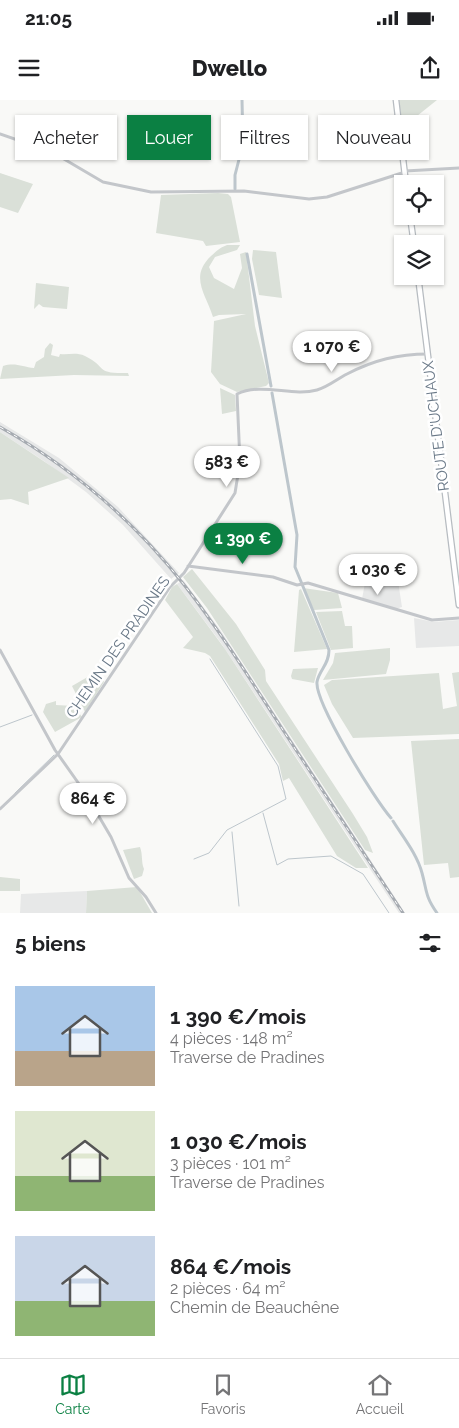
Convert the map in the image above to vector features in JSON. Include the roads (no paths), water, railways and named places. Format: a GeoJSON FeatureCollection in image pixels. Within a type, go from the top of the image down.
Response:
{"type":"FeatureCollection","features":[{"type":"Feature","properties":{"kind":"main road"},"geometry":{"type":"LineString","coordinates":[[396,100],[405,175]]}},
{"type":"Feature","properties":{"kind":"main road","name":"ROUTE D'UCHAUX"},"geometry":{"type":"LineString","coordinates":[[419,285],[459,605]]}},
{"type":"Feature","properties":{"kind":"street"},"geometry":{"type":"LineString","coordinates":[[0,134],[52,152],[102,182],[151,192],[244,191],[309,199],[327,197],[405,172],[459,168]]}},
{"type":"Feature","properties":{"kind":"street","name":"CHEMIN DES PRADINES"},"geometry":{"type":"LineString","coordinates":[[0,809],[58,754],[170,587],[188,566],[235,493],[240,462],[237,394],[264,389],[300,392],[316,390],[384,358],[403,354],[428,354]]}},
{"type":"Feature","properties":{"kind":"street"},"geometry":{"type":"LineString","coordinates":[[188,566],[273,578],[338,591],[432,620],[459,618]]}},
{"type":"Feature","properties":{"kind":"street"},"geometry":{"type":"LineString","coordinates":[[0,650],[58,754],[115,843],[129,878],[146,897],[156,913]]}},
{"type":"Feature","properties":{"kind":"waterway"},"geometry":{"type":"LineString","coordinates":[[235,189],[235,175],[243,144],[242,100]]}},
{"type":"Feature","properties":{"kind":"waterway"},"geometry":{"type":"LineString","coordinates":[[247,254],[271,386]]}},
{"type":"Feature","properties":{"kind":"waterway"},"geometry":{"type":"LineString","coordinates":[[272,393],[297,535],[295,567],[329,650],[329,655],[317,682],[319,693],[325,710],[347,751],[372,792],[391,818]]}},
{"type":"Feature","properties":{"kind":"waterway"},"geometry":{"type":"LineString","coordinates":[[194,859],[209,853],[227,830],[286,799],[278,766],[210,659]]}},
{"type":"Feature","properties":{"kind":"waterway"},"geometry":{"type":"LineString","coordinates":[[0,727],[32,715]]}},
{"type":"Feature","properties":{"kind":"waterway"},"geometry":{"type":"LineString","coordinates":[[15,793],[54,755]]}},
{"type":"Feature","properties":{"kind":"waterway"},"geometry":{"type":"LineString","coordinates":[[263,813],[277,865],[288,859],[331,856],[363,874],[389,913]]}},
{"type":"Feature","properties":{"kind":"waterway"},"geometry":{"type":"LineString","coordinates":[[393,821],[417,859],[428,898],[437,913]]}},
{"type":"Feature","properties":{"kind":"waterway"},"geometry":{"type":"LineString","coordinates":[[232,832],[239,906]]}},
{"type":"Feature","properties":{"kind":"railway"},"geometry":{"type":"LineString","coordinates":[[0,427],[77,478],[123,518],[166,562],[223,638],[403,913]]}}]}
